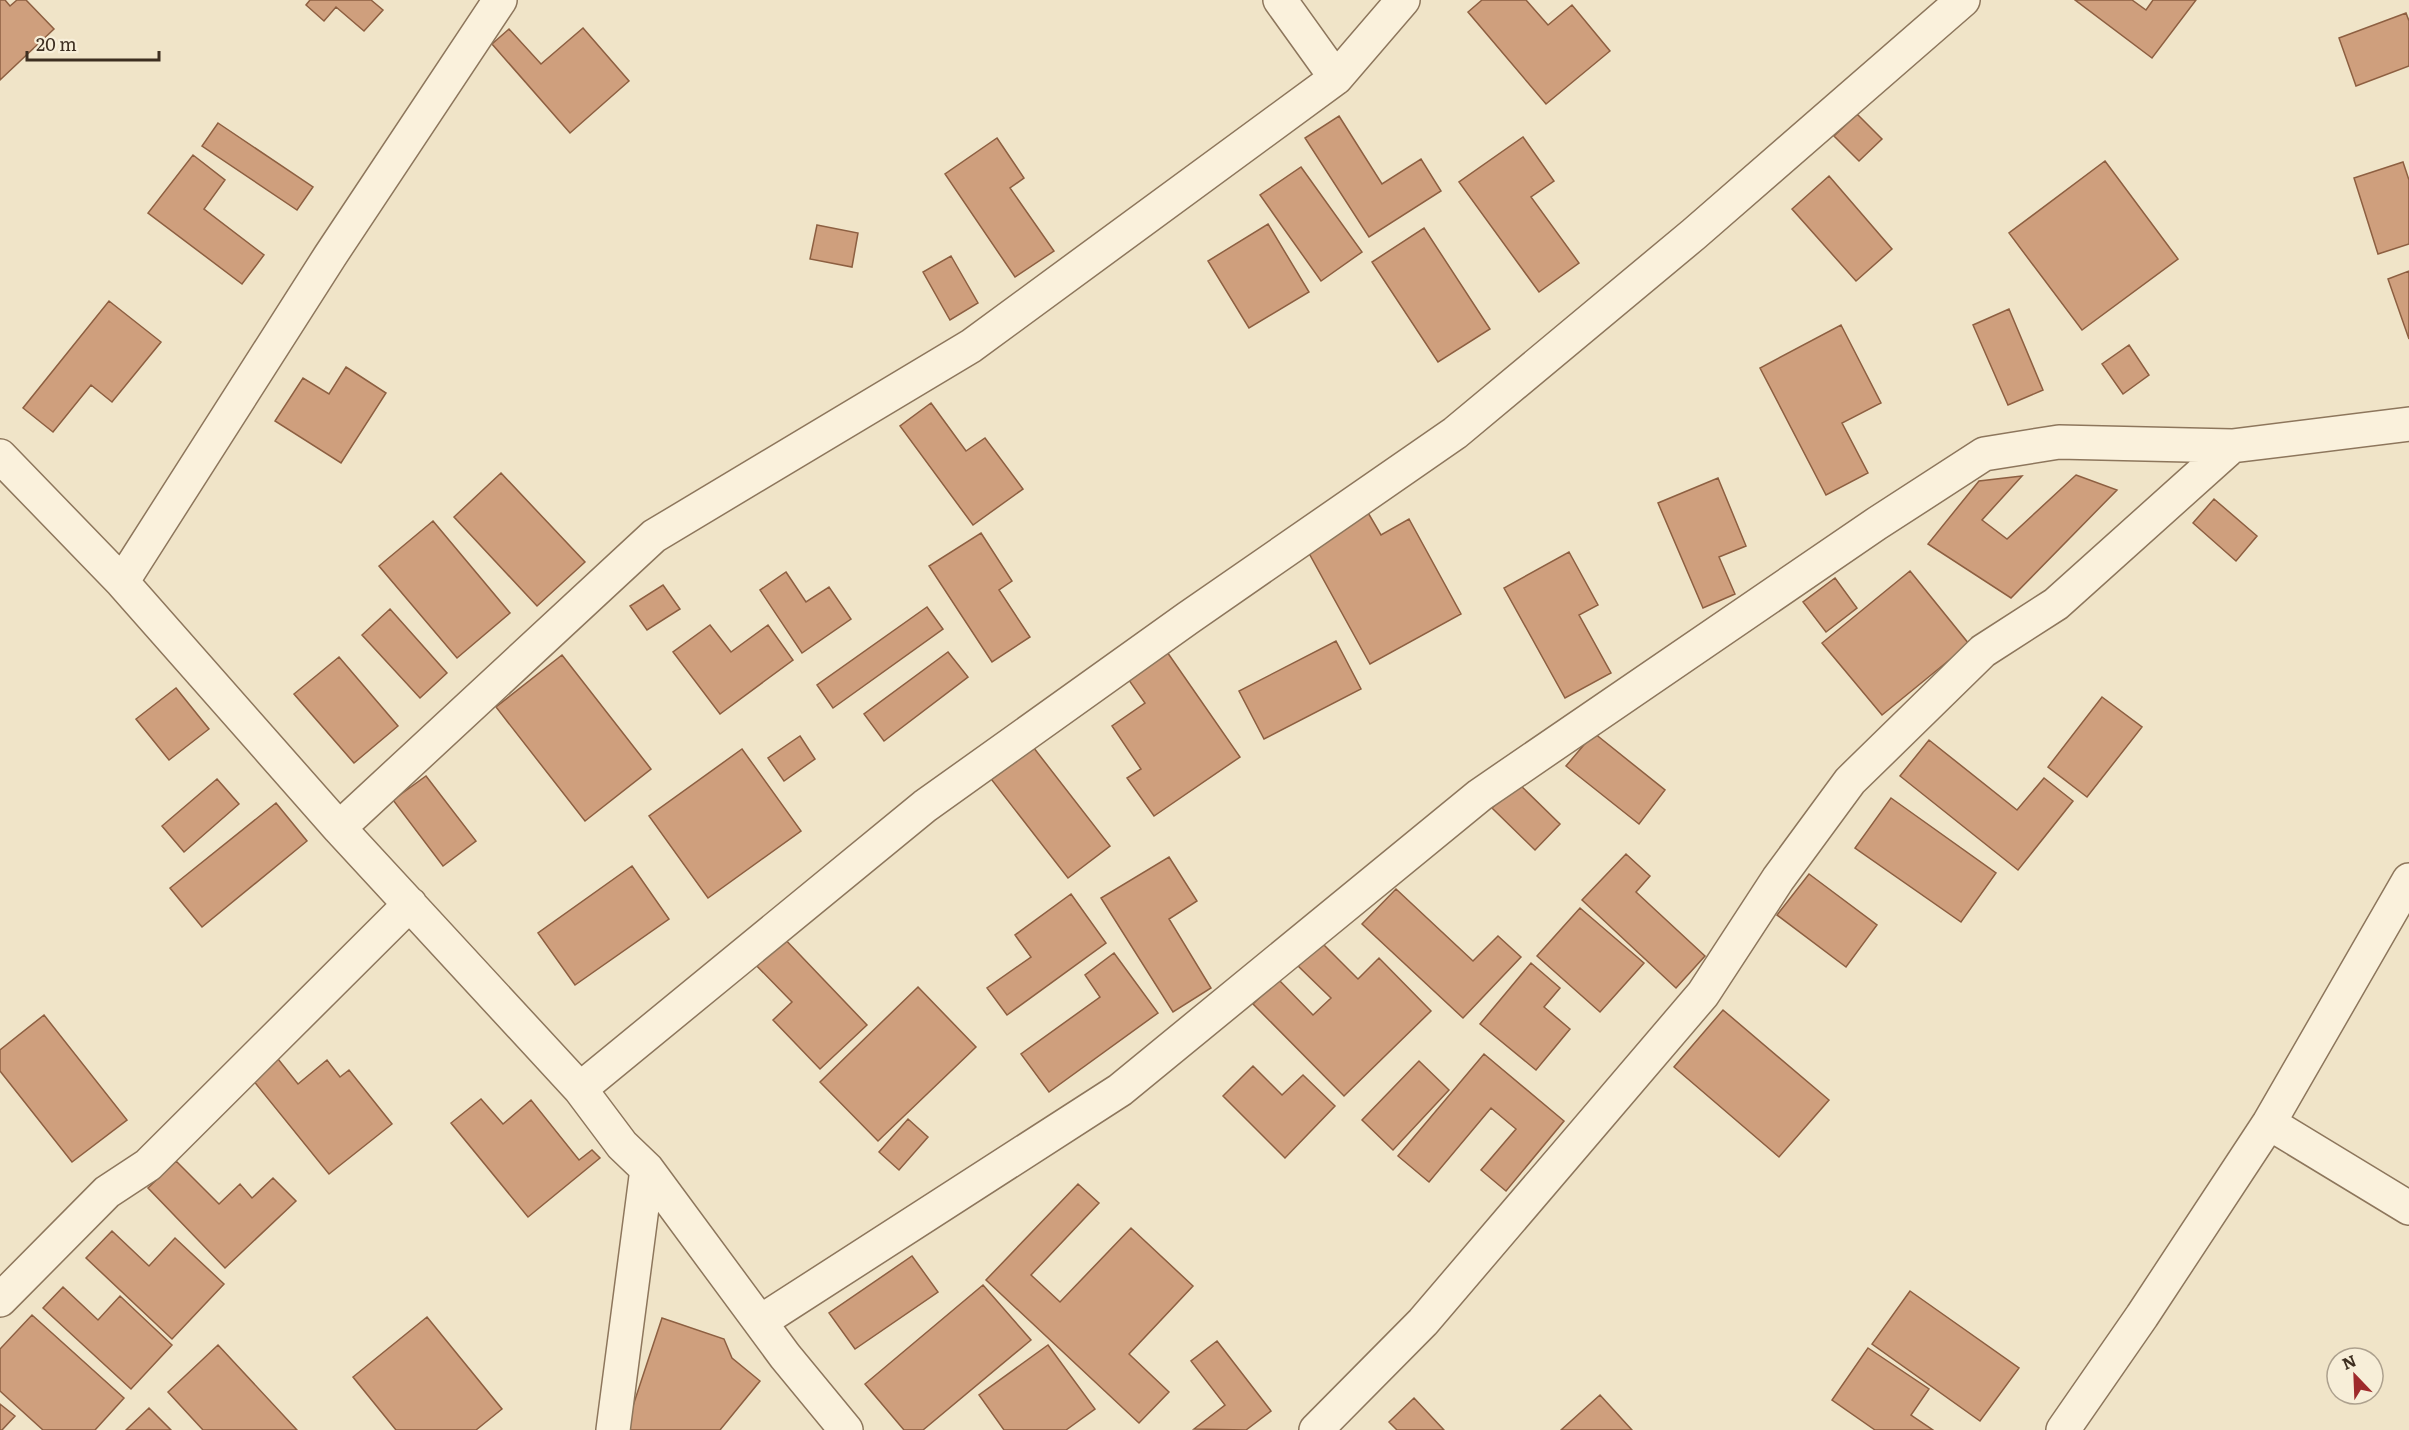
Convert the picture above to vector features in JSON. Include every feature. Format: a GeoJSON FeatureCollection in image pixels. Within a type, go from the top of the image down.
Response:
{"type":"FeatureCollection","features":[{"type":"Feature","properties":{"kind":"street"},"geometry":{"type":"LineString","coordinates":[[122,582],[324,266],[500,0]]}},
{"type":"Feature","properties":{"kind":"street"},"geometry":{"type":"LineString","coordinates":[[1280,0],[1335,78]]}},
{"type":"Feature","properties":{"kind":"street"},"geometry":{"type":"LineString","coordinates":[[339,828],[654,536],[972,346],[1335,78],[1403,0]]}},
{"type":"Feature","properties":{"kind":"street"},"geometry":{"type":"LineString","coordinates":[[580,1089],[925,806],[1188,618],[1455,433],[1694,234],[1963,0]]}},
{"type":"Feature","properties":{"kind":"street"},"geometry":{"type":"LineString","coordinates":[[760,1322],[1120,1090],[1480,795],[1876,524],[1984,454],[2059,442],[2232,446],[2409,424]]}},
{"type":"Feature","properties":{"kind":"street"},"geometry":{"type":"LineString","coordinates":[[1316,1430],[1423,1323],[1703,993],[1778,879],[1850,781],[1983,651],[2056,604],[2232,446]]}},
{"type":"Feature","properties":{"kind":"street"},"geometry":{"type":"LineString","coordinates":[[0,456],[122,582],[339,828],[580,1089],[622,1145],[646,1169],[760,1322],[846,1430]]}},
{"type":"Feature","properties":{"kind":"street"},"geometry":{"type":"LineString","coordinates":[[2063,1430],[2142,1316],[2269,1123],[2409,880]]}},
{"type":"Feature","properties":{"kind":"street"},"geometry":{"type":"LineString","coordinates":[[0,1300],[106,1192],[148,1165],[410,904]]}},
{"type":"Feature","properties":{"kind":"street"},"geometry":{"type":"LineString","coordinates":[[2269,1123],[2409,1208]]}},
{"type":"Feature","properties":{"kind":"street"},"geometry":{"type":"LineString","coordinates":[[613,1430],[646,1169]]}},
{"type":"Feature","properties":{"kind":"building"},"geometry":{"type":"Polygon","coordinates":[[[0,0],[5,0],[10,6],[17,0],[26,0],[54,29],[0,80],[0,0]]]}},
{"type":"Feature","properties":{"kind":"building"},"geometry":{"type":"Polygon","coordinates":[[[310,0],[371,0],[383,10],[364,31],[336,7],[324,21],[306,5],[310,0]]]}},
{"type":"Feature","properties":{"kind":"building"},"geometry":{"type":"Polygon","coordinates":[[[1482,0],[1526,0],[1548,25],[1572,5],[1610,51],[1546,104],[1468,12],[1482,0]]]}},
{"type":"Feature","properties":{"kind":"building"},"geometry":{"type":"Polygon","coordinates":[[[2075,0],[2132,0],[2146,10],[2153,0],[2196,0],[2152,58],[2075,0]]]}},
{"type":"Feature","properties":{"kind":"building"},"geometry":{"type":"Polygon","coordinates":[[[2406,13],[2409,21],[2409,66],[2356,86],[2339,38],[2406,13]]]}},
{"type":"Feature","properties":{"kind":"building"},"geometry":{"type":"Polygon","coordinates":[[[583,28],[629,81],[570,133],[492,44],[509,29],[541,64],[583,28]]]}},
{"type":"Feature","properties":{"kind":"building"},"geometry":{"type":"Polygon","coordinates":[[[1857,114],[1882,139],[1859,161],[1834,136],[1857,114]]]}},
{"type":"Feature","properties":{"kind":"building"},"geometry":{"type":"Polygon","coordinates":[[[1339,116],[1382,184],[1421,159],[1441,191],[1369,237],[1305,138],[1339,116]]]}},
{"type":"Feature","properties":{"kind":"building"},"geometry":{"type":"Polygon","coordinates":[[[218,123],[313,187],[297,210],[202,146],[218,123]]]}},
{"type":"Feature","properties":{"kind":"building"},"geometry":{"type":"Polygon","coordinates":[[[1523,137],[1554,181],[1531,197],[1579,263],[1539,292],[1459,182],[1523,137]]]}},
{"type":"Feature","properties":{"kind":"building"},"geometry":{"type":"Polygon","coordinates":[[[997,138],[1024,178],[1010,188],[1054,251],[1015,277],[945,174],[997,138]]]}},
{"type":"Feature","properties":{"kind":"building"},"geometry":{"type":"Polygon","coordinates":[[[193,155],[225,180],[204,209],[264,255],[242,284],[148,213],[193,155]]]}},
{"type":"Feature","properties":{"kind":"building"},"geometry":{"type":"Polygon","coordinates":[[[2105,161],[2178,259],[2082,330],[2009,233],[2105,161]]]}},
{"type":"Feature","properties":{"kind":"building"},"geometry":{"type":"Polygon","coordinates":[[[2403,162],[2409,180],[2409,244],[2378,254],[2354,178],[2403,162]]]}},
{"type":"Feature","properties":{"kind":"building"},"geometry":{"type":"Polygon","coordinates":[[[1301,167],[1362,252],[1321,281],[1260,195],[1301,167]]]}},
{"type":"Feature","properties":{"kind":"building"},"geometry":{"type":"Polygon","coordinates":[[[1829,176],[1892,249],[1856,281],[1792,209],[1829,176]]]}},
{"type":"Feature","properties":{"kind":"building"},"geometry":{"type":"Polygon","coordinates":[[[1268,224],[1309,292],[1249,328],[1208,261],[1268,224]]]}},
{"type":"Feature","properties":{"kind":"building"},"geometry":{"type":"Polygon","coordinates":[[[817,225],[858,233],[852,267],[810,259],[817,225]]]}},
{"type":"Feature","properties":{"kind":"building"},"geometry":{"type":"Polygon","coordinates":[[[1424,228],[1490,329],[1438,362],[1372,262],[1424,228]]]}},
{"type":"Feature","properties":{"kind":"building"},"geometry":{"type":"Polygon","coordinates":[[[951,256],[978,303],[950,320],[923,272],[951,256]]]}},
{"type":"Feature","properties":{"kind":"building"},"geometry":{"type":"Polygon","coordinates":[[[2409,271],[2409,339],[2388,279],[2409,271]]]}},
{"type":"Feature","properties":{"kind":"building"},"geometry":{"type":"Polygon","coordinates":[[[109,301],[161,342],[112,402],[91,385],[53,432],[23,408],[109,301]]]}},
{"type":"Feature","properties":{"kind":"building"},"geometry":{"type":"Polygon","coordinates":[[[2009,309],[2043,390],[2008,405],[1973,325],[2009,309]]]}},
{"type":"Feature","properties":{"kind":"building"},"geometry":{"type":"Polygon","coordinates":[[[1841,325],[1881,403],[1842,423],[1868,473],[1826,495],[1760,368],[1841,325]]]}},
{"type":"Feature","properties":{"kind":"building"},"geometry":{"type":"Polygon","coordinates":[[[2129,345],[2149,375],[2123,394],[2102,364],[2129,345]]]}},
{"type":"Feature","properties":{"kind":"building"},"geometry":{"type":"Polygon","coordinates":[[[346,367],[386,393],[341,463],[275,421],[303,378],[329,394],[346,367]]]}},
{"type":"Feature","properties":{"kind":"building"},"geometry":{"type":"Polygon","coordinates":[[[931,403],[966,451],[985,438],[1023,489],[973,525],[900,426],[931,403]]]}},
{"type":"Feature","properties":{"kind":"building"},"geometry":{"type":"Polygon","coordinates":[[[501,473],[585,562],[537,606],[454,517],[501,473]]]}},
{"type":"Feature","properties":{"kind":"building"},"geometry":{"type":"Polygon","coordinates":[[[2076,475],[2117,490],[2011,598],[1928,544],[1979,481],[2022,476],[1982,520],[2007,539],[2076,475]]]}},
{"type":"Feature","properties":{"kind":"building"},"geometry":{"type":"Polygon","coordinates":[[[1718,478],[1746,546],[1719,557],[1735,594],[1703,608],[1658,503],[1718,478]]]}},
{"type":"Feature","properties":{"kind":"building"},"geometry":{"type":"Polygon","coordinates":[[[2214,499],[2257,536],[2236,561],[2193,523],[2214,499]]]}},
{"type":"Feature","properties":{"kind":"building"},"geometry":{"type":"Polygon","coordinates":[[[1367,511],[1381,535],[1409,519],[1461,614],[1370,664],[1305,546],[1367,511]]]}},
{"type":"Feature","properties":{"kind":"building"},"geometry":{"type":"Polygon","coordinates":[[[433,521],[510,613],[457,658],[379,566],[433,521]]]}},
{"type":"Feature","properties":{"kind":"building"},"geometry":{"type":"Polygon","coordinates":[[[981,533],[1012,581],[999,590],[1030,637],[992,662],[929,566],[981,533]]]}},
{"type":"Feature","properties":{"kind":"building"},"geometry":{"type":"Polygon","coordinates":[[[1569,552],[1598,605],[1579,615],[1611,673],[1565,698],[1504,588],[1569,552]]]}},
{"type":"Feature","properties":{"kind":"building"},"geometry":{"type":"Polygon","coordinates":[[[1910,571],[1969,644],[1882,715],[1822,643],[1910,571]]]}},
{"type":"Feature","properties":{"kind":"building"},"geometry":{"type":"Polygon","coordinates":[[[786,572],[806,602],[829,587],[851,619],[802,653],[760,590],[786,572]]]}},
{"type":"Feature","properties":{"kind":"building"},"geometry":{"type":"Polygon","coordinates":[[[1835,578],[1857,608],[1826,632],[1803,602],[1835,578]]]}},
{"type":"Feature","properties":{"kind":"building"},"geometry":{"type":"Polygon","coordinates":[[[663,585],[680,609],[647,630],[630,606],[663,585]]]}},
{"type":"Feature","properties":{"kind":"building"},"geometry":{"type":"Polygon","coordinates":[[[927,607],[943,629],[833,708],[817,685],[927,607]]]}},
{"type":"Feature","properties":{"kind":"building"},"geometry":{"type":"Polygon","coordinates":[[[390,609],[447,673],[420,698],[362,635],[390,609]]]}},
{"type":"Feature","properties":{"kind":"building"},"geometry":{"type":"Polygon","coordinates":[[[710,625],[731,652],[768,625],[793,660],[720,714],[673,652],[710,625]]]}},
{"type":"Feature","properties":{"kind":"building"},"geometry":{"type":"Polygon","coordinates":[[[1336,641],[1361,689],[1264,739],[1239,691],[1336,641]]]}},
{"type":"Feature","properties":{"kind":"building"},"geometry":{"type":"Polygon","coordinates":[[[1165,649],[1240,757],[1154,816],[1127,778],[1141,769],[1112,726],[1145,703],[1126,676],[1165,649]]]}},
{"type":"Feature","properties":{"kind":"building"},"geometry":{"type":"Polygon","coordinates":[[[948,652],[968,677],[884,741],[864,714],[948,652]]]}},
{"type":"Feature","properties":{"kind":"building"},"geometry":{"type":"Polygon","coordinates":[[[562,655],[651,769],[585,821],[496,707],[562,655]]]}},
{"type":"Feature","properties":{"kind":"building"},"geometry":{"type":"Polygon","coordinates":[[[339,657],[398,726],[354,763],[294,694],[339,657]]]}},
{"type":"Feature","properties":{"kind":"building"},"geometry":{"type":"Polygon","coordinates":[[[176,688],[209,729],[169,760],[136,719],[176,688]]]}},
{"type":"Feature","properties":{"kind":"building"},"geometry":{"type":"Polygon","coordinates":[[[2102,697],[2142,727],[2087,797],[2048,767],[2102,697]]]}},
{"type":"Feature","properties":{"kind":"building"},"geometry":{"type":"Polygon","coordinates":[[[1594,733],[1665,790],[1639,824],[1566,766],[1594,733]]]}},
{"type":"Feature","properties":{"kind":"building"},"geometry":{"type":"Polygon","coordinates":[[[800,736],[815,759],[784,781],[768,758],[800,736]]]}},
{"type":"Feature","properties":{"kind":"building"},"geometry":{"type":"Polygon","coordinates":[[[1929,740],[2017,810],[2044,778],[2073,801],[2018,870],[1900,776],[1929,740]]]}},
{"type":"Feature","properties":{"kind":"building"},"geometry":{"type":"Polygon","coordinates":[[[1030,743],[1110,846],[1068,878],[988,775],[1030,743]]]}},
{"type":"Feature","properties":{"kind":"building"},"geometry":{"type":"Polygon","coordinates":[[[742,749],[801,831],[708,898],[649,816],[742,749]]]}},
{"type":"Feature","properties":{"kind":"building"},"geometry":{"type":"Polygon","coordinates":[[[426,776],[476,841],[443,866],[393,800],[426,776]]]}},
{"type":"Feature","properties":{"kind":"building"},"geometry":{"type":"Polygon","coordinates":[[[217,779],[239,804],[184,852],[162,826],[217,779]]]}},
{"type":"Feature","properties":{"kind":"building"},"geometry":{"type":"Polygon","coordinates":[[[1518,783],[1560,824],[1535,850],[1492,808],[1518,783]]]}},
{"type":"Feature","properties":{"kind":"building"},"geometry":{"type":"Polygon","coordinates":[[[1891,798],[1996,873],[1961,922],[1855,848],[1891,798]]]}},
{"type":"Feature","properties":{"kind":"building"},"geometry":{"type":"Polygon","coordinates":[[[276,803],[307,841],[202,927],[170,888],[276,803]]]}},
{"type":"Feature","properties":{"kind":"building"},"geometry":{"type":"Polygon","coordinates":[[[1626,854],[1650,876],[1636,892],[1705,956],[1676,988],[1582,900],[1626,854]]]}},
{"type":"Feature","properties":{"kind":"building"},"geometry":{"type":"Polygon","coordinates":[[[1169,857],[1197,901],[1169,919],[1211,988],[1173,1012],[1101,898],[1169,857]]]}},
{"type":"Feature","properties":{"kind":"building"},"geometry":{"type":"Polygon","coordinates":[[[632,866],[669,919],[575,985],[538,933],[632,866]]]}},
{"type":"Feature","properties":{"kind":"building"},"geometry":{"type":"Polygon","coordinates":[[[1809,874],[1877,925],[1846,967],[1777,915],[1809,874]]]}},
{"type":"Feature","properties":{"kind":"building"},"geometry":{"type":"Polygon","coordinates":[[[1396,889],[1473,961],[1498,936],[1521,957],[1463,1018],[1362,924],[1396,889]]]}},
{"type":"Feature","properties":{"kind":"building"},"geometry":{"type":"Polygon","coordinates":[[[1071,894],[1106,943],[1007,1015],[987,988],[1031,957],[1015,935],[1071,894]]]}},
{"type":"Feature","properties":{"kind":"building"},"geometry":{"type":"Polygon","coordinates":[[[1580,908],[1644,963],[1600,1012],[1537,956],[1580,908]]]}},
{"type":"Feature","properties":{"kind":"building"},"geometry":{"type":"Polygon","coordinates":[[[779,933],[867,1025],[820,1069],[773,1020],[792,1002],[751,960],[779,933]]]}},
{"type":"Feature","properties":{"kind":"building"},"geometry":{"type":"Polygon","coordinates":[[[1320,941],[1358,979],[1379,958],[1431,1011],[1344,1096],[1253,1004],[1278,979],[1313,1015],[1331,998],[1296,964],[1320,941]]]}},
{"type":"Feature","properties":{"kind":"building"},"geometry":{"type":"Polygon","coordinates":[[[1114,953],[1158,1013],[1049,1092],[1021,1054],[1100,997],[1085,975],[1114,953]]]}},
{"type":"Feature","properties":{"kind":"building"},"geometry":{"type":"Polygon","coordinates":[[[1531,963],[1560,988],[1544,1007],[1570,1029],[1536,1070],[1480,1024],[1531,963]]]}},
{"type":"Feature","properties":{"kind":"building"},"geometry":{"type":"Polygon","coordinates":[[[918,987],[976,1047],[878,1141],[820,1082],[918,987]]]}},
{"type":"Feature","properties":{"kind":"building"},"geometry":{"type":"Polygon","coordinates":[[[1723,1010],[1829,1100],[1779,1157],[1674,1067],[1723,1010]]]}},
{"type":"Feature","properties":{"kind":"building"},"geometry":{"type":"Polygon","coordinates":[[[44,1015],[127,1120],[72,1162],[0,1071],[0,1050],[44,1015]]]}},
{"type":"Feature","properties":{"kind":"building"},"geometry":{"type":"Polygon","coordinates":[[[274,1054],[298,1084],[327,1060],[340,1077],[349,1070],[392,1124],[329,1174],[248,1074],[274,1054]]]}},
{"type":"Feature","properties":{"kind":"building"},"geometry":{"type":"Polygon","coordinates":[[[1484,1054],[1564,1121],[1506,1191],[1481,1170],[1516,1129],[1491,1108],[1429,1182],[1398,1156],[1484,1054]]]}},
{"type":"Feature","properties":{"kind":"building"},"geometry":{"type":"Polygon","coordinates":[[[1419,1061],[1449,1090],[1393,1150],[1362,1120],[1419,1061]]]}},
{"type":"Feature","properties":{"kind":"building"},"geometry":{"type":"Polygon","coordinates":[[[1253,1066],[1282,1095],[1303,1075],[1335,1106],[1285,1158],[1223,1096],[1253,1066]]]}},
{"type":"Feature","properties":{"kind":"building"},"geometry":{"type":"Polygon","coordinates":[[[481,1099],[503,1124],[531,1100],[579,1160],[592,1150],[600,1158],[528,1217],[451,1123],[481,1099]]]}},
{"type":"Feature","properties":{"kind":"building"},"geometry":{"type":"Polygon","coordinates":[[[908,1119],[928,1137],[899,1170],[879,1152],[908,1119]]]}},
{"type":"Feature","properties":{"kind":"building"},"geometry":{"type":"Polygon","coordinates":[[[176,1161],[219,1204],[240,1184],[252,1198],[273,1178],[296,1201],[225,1268],[148,1188],[176,1161]]]}},
{"type":"Feature","properties":{"kind":"building"},"geometry":{"type":"Polygon","coordinates":[[[1078,1184],[1099,1203],[1031,1275],[1060,1302],[1131,1228],[1193,1286],[1129,1354],[1169,1392],[1139,1423],[986,1280],[1078,1184]]]}},
{"type":"Feature","properties":{"kind":"building"},"geometry":{"type":"Polygon","coordinates":[[[112,1231],[149,1266],[175,1238],[224,1284],[172,1339],[86,1258],[112,1231]]]}},
{"type":"Feature","properties":{"kind":"building"},"geometry":{"type":"Polygon","coordinates":[[[912,1256],[938,1292],[855,1349],[829,1313],[912,1256]]]}},
{"type":"Feature","properties":{"kind":"building"},"geometry":{"type":"Polygon","coordinates":[[[983,1285],[1031,1340],[923,1430],[904,1430],[865,1384],[983,1285]]]}},
{"type":"Feature","properties":{"kind":"building"},"geometry":{"type":"Polygon","coordinates":[[[63,1287],[98,1320],[120,1296],[172,1345],[131,1389],[43,1308],[63,1287]]]}},
{"type":"Feature","properties":{"kind":"building"},"geometry":{"type":"Polygon","coordinates":[[[1910,1291],[2019,1368],[1980,1421],[1872,1344],[1910,1291]]]}},
{"type":"Feature","properties":{"kind":"building"},"geometry":{"type":"Polygon","coordinates":[[[32,1315],[124,1398],[95,1430],[43,1430],[0,1391],[0,1349],[32,1315]]]}},
{"type":"Feature","properties":{"kind":"building"},"geometry":{"type":"Polygon","coordinates":[[[427,1317],[502,1409],[476,1430],[396,1430],[353,1377],[427,1317]]]}},
{"type":"Feature","properties":{"kind":"building"},"geometry":{"type":"Polygon","coordinates":[[[662,1318],[724,1339],[732,1358],[760,1381],[720,1430],[625,1430],[662,1318]]]}},
{"type":"Feature","properties":{"kind":"building"},"geometry":{"type":"Polygon","coordinates":[[[1217,1341],[1271,1411],[1246,1430],[1194,1429],[1225,1405],[1191,1361],[1217,1341]]]}},
{"type":"Feature","properties":{"kind":"building"},"geometry":{"type":"Polygon","coordinates":[[[218,1345],[297,1430],[203,1430],[168,1392],[218,1345]]]}},
{"type":"Feature","properties":{"kind":"building"},"geometry":{"type":"Polygon","coordinates":[[[1048,1345],[1095,1409],[1066,1430],[1004,1430],[979,1395],[1048,1345]]]}},
{"type":"Feature","properties":{"kind":"building"},"geometry":{"type":"Polygon","coordinates":[[[1868,1348],[1929,1389],[1911,1415],[1933,1430],[1875,1430],[1832,1400],[1868,1348]]]}},
{"type":"Feature","properties":{"kind":"building"},"geometry":{"type":"Polygon","coordinates":[[[1600,1395],[1632,1430],[1561,1430],[1600,1395]]]}},
{"type":"Feature","properties":{"kind":"building"},"geometry":{"type":"Polygon","coordinates":[[[1414,1398],[1444,1430],[1397,1430],[1389,1422],[1414,1398]]]}},
{"type":"Feature","properties":{"kind":"building"},"geometry":{"type":"Polygon","coordinates":[[[0,1404],[15,1416],[2,1430],[0,1430],[0,1404]]]}},
{"type":"Feature","properties":{"kind":"building"},"geometry":{"type":"Polygon","coordinates":[[[149,1408],[171,1430],[126,1430],[149,1408]]]}}]}
